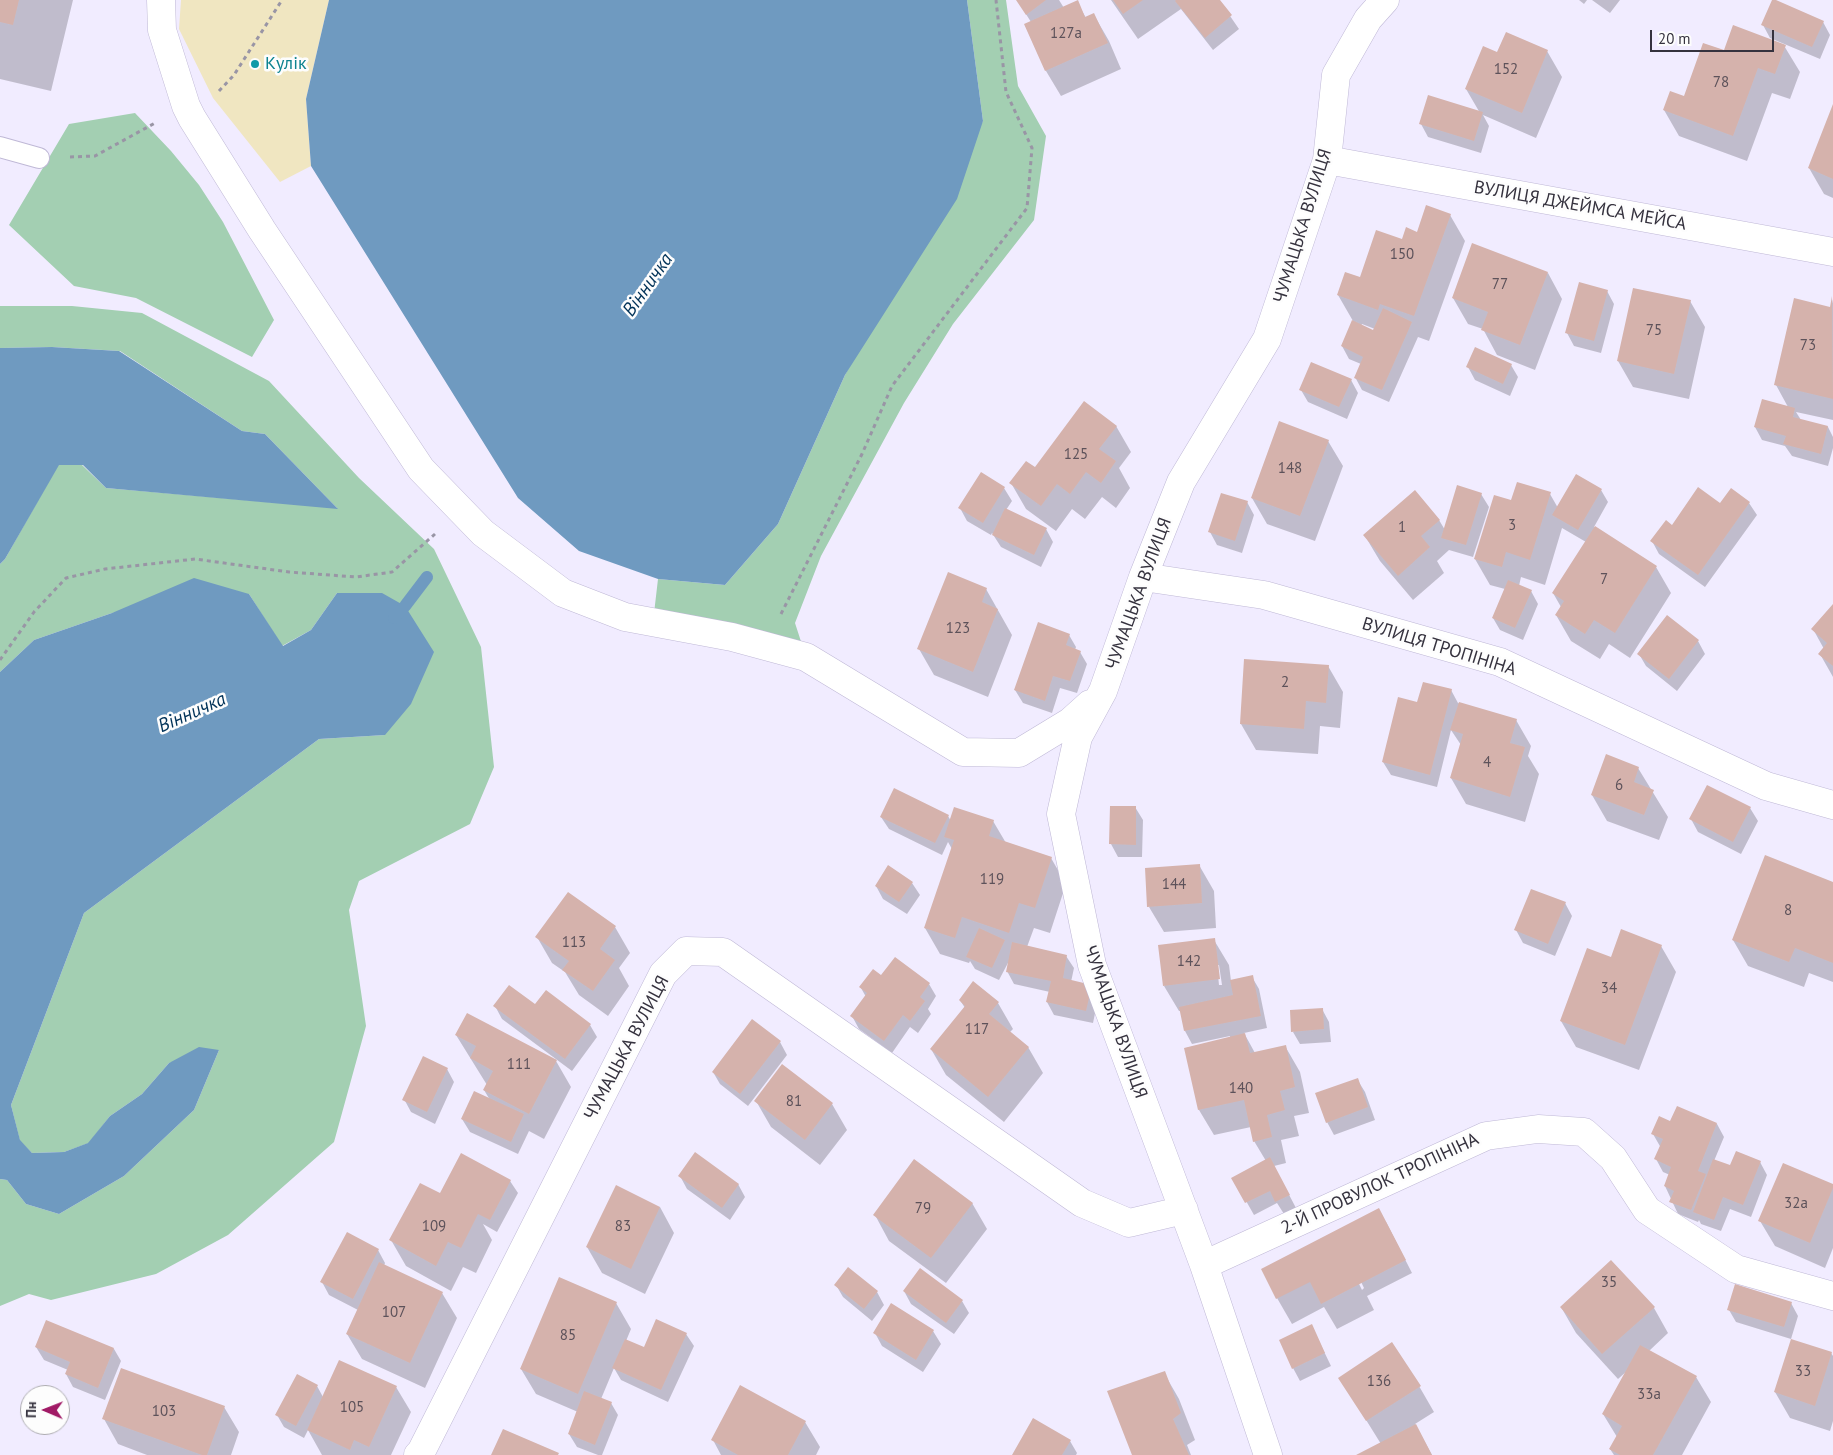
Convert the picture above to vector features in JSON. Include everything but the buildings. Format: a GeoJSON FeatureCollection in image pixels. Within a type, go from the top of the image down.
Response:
{"type":"FeatureCollection","features":[{"type":"Feature","properties":{"kind":"street"},"geometry":{"type":"LineString","coordinates":[[161,0],[162,30],[186,106],[192,118],[262,230],[421,469],[484,533],[563,592],[626,617],[732,637],[806,657],[963,752],[1019,753],[1070,722],[1103,690]]}},
{"type":"Feature","properties":{"kind":"street","name":"ЧУМАЦЬКА ВУЛИЦЯ"},"geometry":{"type":"LineString","coordinates":[[1268,1455],[1204,1265],[1092,966],[1061,814],[1078,737],[1103,690],[1143,578],[1181,482],[1266,339],[1327,160],[1336,75],[1368,20],[1385,0]]}},
{"type":"Feature","properties":{"kind":"street","name":"ВУЛИЦЯ ДЖЕЙМСА МЕЙСА"},"geometry":{"type":"LineString","coordinates":[[1327,160],[1833,252]]}},
{"type":"Feature","properties":{"kind":"street","name":"ВУЛИЦЯ ТРОПІНІНА"},"geometry":{"type":"LineString","coordinates":[[1143,578],[1264,595],[1500,662],[1766,786],[1833,805]]}},
{"type":"Feature","properties":{"kind":"street","name":"ЧУМАЦЬКА ВУЛИЦЯ"},"geometry":{"type":"LineString","coordinates":[[418,1455],[663,974],[686,951],[723,952],[1082,1203],[1129,1223],[1184,1210]]}},
{"type":"Feature","properties":{"kind":"street","name":"2-Й ПРОВУЛОК ТРОПІНІНА"},"geometry":{"type":"LineString","coordinates":[[1204,1265],[1486,1136],[1538,1129],[1584,1132],[1612,1158],[1647,1210],[1736,1269],[1833,1296]]}},
{"type":"Feature","properties":{"kind":"lane"},"geometry":{"type":"LineString","coordinates":[[0,147],[39,158]]}},
{"type":"Feature","properties":{"kind":"path"},"geometry":{"type":"LineString","coordinates":[[192,118],[234,75],[282,0]]}},
{"type":"Feature","properties":{"kind":"path"},"geometry":{"type":"LineString","coordinates":[[764,646],[862,454],[892,386],[1026,208],[1032,148],[1006,92],[996,0]]}},
{"type":"Feature","properties":{"kind":"path"},"geometry":{"type":"LineString","coordinates":[[39,158],[95,156],[147,127]]}},
{"type":"Feature","properties":{"kind":"path"},"geometry":{"type":"LineString","coordinates":[[0,660],[34,612],[66,578],[105,569],[196,559],[289,572],[356,577],[392,572],[460,508]]}},
{"type":"Feature","properties":{"kind":"green space"},"geometry":{"type":"Polygon","coordinates":[[[967,0],[1006,0],[1018,86],[1046,136],[1034,220],[953,324],[904,403],[821,556],[795,623],[806,657],[653,622],[658,579],[725,585],[778,524],[845,375],[983,121],[967,0]]]}},
{"type":"Feature","properties":{"kind":"green space"},"geometry":{"type":"Polygon","coordinates":[[[135,113],[171,151],[199,185],[223,222],[274,320],[252,357],[136,298],[74,286],[9,225],[69,124],[135,113]]]}},
{"type":"Feature","properties":{"kind":"green space"},"geometry":{"type":"Polygon","coordinates":[[[0,306],[72,306],[142,313],[269,381],[359,478],[434,549],[481,647],[494,767],[470,824],[359,881],[349,910],[366,1026],[334,1142],[228,1235],[156,1274],[51,1300],[29,1294],[0,1306],[0,1179],[7,1180],[26,1204],[59,1214],[124,1176],[194,1110],[219,1050],[169,1063],[142,1094],[110,1116],[89,1143],[64,1152],[32,1153],[20,1141],[11,1105],[84,913],[319,739],[385,735],[337,593],[311,630],[282,646],[249,594],[112,613],[34,640],[0,672],[0,564],[5,559],[58,465],[82,465],[106,488],[337,508],[265,434],[242,431],[120,351],[52,347],[0,348],[0,306]]]}},
{"type":"Feature","properties":{"kind":"sand","name":"Кулік"},"geometry":{"type":"Polygon","coordinates":[[[181,0],[329,0],[306,99],[311,166],[280,182],[213,98],[179,29],[181,0]]]}},
{"type":"Feature","properties":{"kind":"water"},"geometry":{"type":"Polygon","coordinates":[[[329,0],[967,0],[983,121],[957,199],[845,375],[778,524],[725,585],[658,579],[579,551],[518,498],[311,166],[306,99],[329,0]]]}},
{"type":"Feature","properties":{"kind":"water"},"geometry":{"type":"Polygon","coordinates":[[[52,347],[119,351],[242,431],[265,434],[338,509],[106,488],[83,465],[59,465],[5,559],[0,564],[0,348],[52,347]]]}},
{"type":"Feature","properties":{"kind":"water"},"geometry":{"type":"Polygon","coordinates":[[[194,578],[249,594],[283,646],[311,630],[337,593],[382,593],[405,606],[434,652],[411,704],[385,735],[319,739],[84,913],[11,1105],[20,1140],[32,1153],[64,1152],[88,1143],[110,1116],[142,1094],[169,1063],[199,1047],[219,1050],[194,1110],[124,1176],[59,1214],[26,1204],[7,1180],[0,1179],[0,672],[34,640],[112,613],[194,578]]]}},
{"type":"Feature","properties":{"kind":"waterway","name":"Вінничка"},"geometry":{"type":"LineString","coordinates":[[394,618],[427,577]]}},
{"type":"Feature","properties":{"kind":"place","name":"Кулік"},"geometry":{"type":"Point","coordinates":[255,64]}}]}
